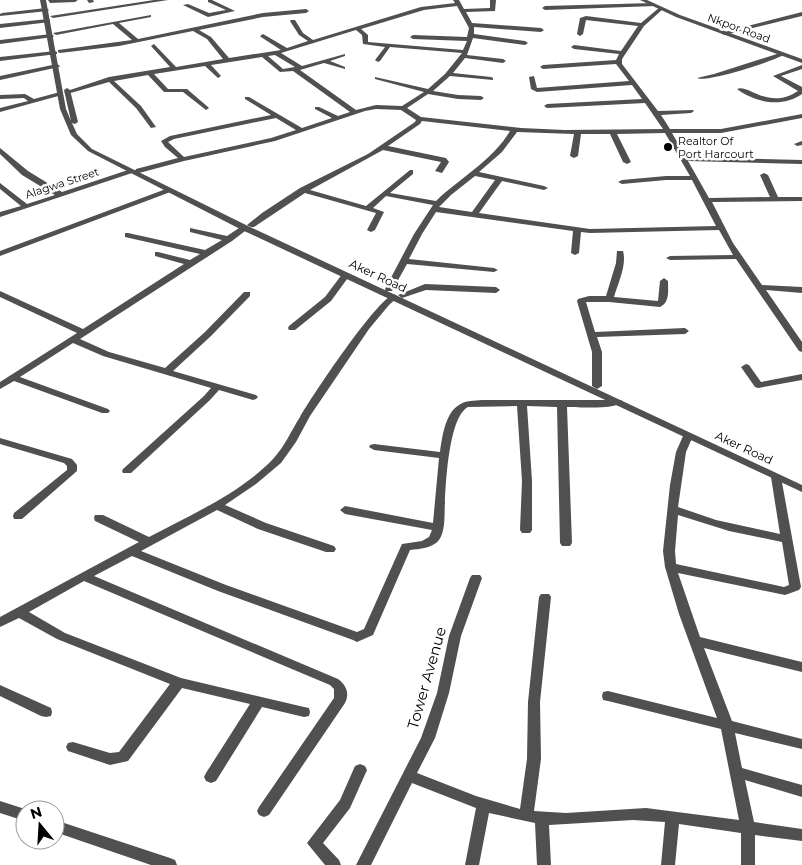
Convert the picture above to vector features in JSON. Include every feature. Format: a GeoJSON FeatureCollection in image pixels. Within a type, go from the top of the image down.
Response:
{"type":"FeatureCollection","features":[{"type":"Feature","properties":{"kind":"street"},"geometry":{"type":"LineString","coordinates":[[48,0],[75,0]]}},
{"type":"Feature","properties":{"kind":"street","name":"Aker Road"},"geometry":{"type":"LineString","coordinates":[[48,0],[46,10],[51,19]]}},
{"type":"Feature","properties":{"kind":"street","name":"Aker Road"},"geometry":{"type":"LineString","coordinates":[[48,0],[69,124],[79,141],[90,150],[346,275],[395,294]]}},
{"type":"Feature","properties":{"kind":"street"},"geometry":{"type":"LineString","coordinates":[[0,26],[162,0]]}},
{"type":"Feature","properties":{"kind":"street"},"geometry":{"type":"LineString","coordinates":[[462,11],[493,10],[493,0]]}},
{"type":"Feature","properties":{"kind":"street"},"geometry":{"type":"LineString","coordinates":[[210,1],[245,19]]}},
{"type":"Feature","properties":{"kind":"street"},"geometry":{"type":"LineString","coordinates":[[0,110],[64,94],[110,79],[276,53],[423,8],[457,2],[472,26],[472,37],[464,54],[449,74],[403,108],[419,119],[515,130],[668,132],[721,131],[802,116]]}},
{"type":"Feature","properties":{"kind":"street"},"geometry":{"type":"LineString","coordinates":[[545,8],[650,3],[642,24],[619,62]]}},
{"type":"Feature","properties":{"kind":"street","name":"Nkpor Road"},"geometry":{"type":"LineString","coordinates":[[650,3],[724,33],[802,61]]}},
{"type":"Feature","properties":{"kind":"street"},"geometry":{"type":"LineString","coordinates":[[186,6],[208,15],[232,11]]}},
{"type":"Feature","properties":{"kind":"street"},"geometry":{"type":"LineString","coordinates":[[2,15],[46,10]]}},
{"type":"Feature","properties":{"kind":"street"},"geometry":{"type":"LineString","coordinates":[[0,42],[137,41],[193,28],[275,13],[306,11]]}},
{"type":"Feature","properties":{"kind":"street"},"geometry":{"type":"LineString","coordinates":[[724,33],[802,14]]}},
{"type":"Feature","properties":{"kind":"street"},"geometry":{"type":"LineString","coordinates":[[0,59],[115,23],[149,16]]}},
{"type":"Feature","properties":{"kind":"street"},"geometry":{"type":"LineString","coordinates":[[580,34],[582,19],[586,18],[642,24]]}},
{"type":"Feature","properties":{"kind":"street"},"geometry":{"type":"LineString","coordinates":[[294,21],[301,34],[312,42]]}},
{"type":"Feature","properties":{"kind":"street"},"geometry":{"type":"LineString","coordinates":[[115,23],[137,41]]}},
{"type":"Feature","properties":{"kind":"street"},"geometry":{"type":"LineString","coordinates":[[472,26],[541,30]]}},
{"type":"Feature","properties":{"kind":"street"},"geometry":{"type":"LineString","coordinates":[[193,28],[209,38],[227,60]]}},
{"type":"Feature","properties":{"kind":"street"},"geometry":{"type":"LineString","coordinates":[[358,29],[366,35],[365,43],[464,54],[503,61]]}},
{"type":"Feature","properties":{"kind":"street"},"geometry":{"type":"LineString","coordinates":[[263,36],[286,50]]}},
{"type":"Feature","properties":{"kind":"street"},"geometry":{"type":"LineString","coordinates":[[413,37],[472,37],[525,42]]}},
{"type":"Feature","properties":{"kind":"street","name":"Aker Road"},"geometry":{"type":"LineString","coordinates":[[55,43],[57,66],[64,94]]}},
{"type":"Feature","properties":{"kind":"street"},"geometry":{"type":"LineString","coordinates":[[154,46],[174,68]]}},
{"type":"Feature","properties":{"kind":"street"},"geometry":{"type":"LineString","coordinates":[[378,60],[388,46]]}},
{"type":"Feature","properties":{"kind":"street"},"geometry":{"type":"LineString","coordinates":[[574,47],[623,53]]}},
{"type":"Feature","properties":{"kind":"street"},"geometry":{"type":"LineString","coordinates":[[276,53],[355,112]]}},
{"type":"Feature","properties":{"kind":"street"},"geometry":{"type":"LineString","coordinates":[[700,78],[715,76],[782,54]]}},
{"type":"Feature","properties":{"kind":"street"},"geometry":{"type":"LineString","coordinates":[[263,55],[282,71],[343,55]]}},
{"type":"Feature","properties":{"kind":"street"},"geometry":{"type":"LineString","coordinates":[[324,60],[343,68]]}},
{"type":"Feature","properties":{"kind":"street"},"geometry":{"type":"LineString","coordinates":[[543,67],[619,62]]}},
{"type":"Feature","properties":{"kind":"street"},"geometry":{"type":"LineString","coordinates":[[619,62],[668,132],[738,256],[802,349]]}},
{"type":"Feature","properties":{"kind":"street"},"geometry":{"type":"LineString","coordinates":[[207,64],[218,76]]}},
{"type":"Feature","properties":{"kind":"street"},"geometry":{"type":"LineString","coordinates":[[0,78],[57,66]]}},
{"type":"Feature","properties":{"kind":"street"},"geometry":{"type":"LineString","coordinates":[[740,89],[771,102],[793,97],[802,91],[776,76],[802,67]]}},
{"type":"Feature","properties":{"kind":"street"},"geometry":{"type":"LineString","coordinates":[[149,72],[166,91],[185,90],[206,108]]}},
{"type":"Feature","properties":{"kind":"street"},"geometry":{"type":"LineString","coordinates":[[449,74],[491,79]]}},
{"type":"Feature","properties":{"kind":"street"},"geometry":{"type":"LineString","coordinates":[[532,77],[534,89],[537,90],[633,83]]}},
{"type":"Feature","properties":{"kind":"street"},"geometry":{"type":"LineString","coordinates":[[377,78],[458,97],[481,98]]}},
{"type":"Feature","properties":{"kind":"street"},"geometry":{"type":"LineString","coordinates":[[110,79],[145,113],[153,127]]}},
{"type":"Feature","properties":{"kind":"street"},"geometry":{"type":"LineString","coordinates":[[0,96],[26,96],[33,101]]}},
{"type":"Feature","properties":{"kind":"street"},"geometry":{"type":"LineString","coordinates":[[247,98],[302,131]]}},
{"type":"Feature","properties":{"kind":"street"},"geometry":{"type":"LineString","coordinates":[[547,106],[647,101]]}},
{"type":"Feature","properties":{"kind":"street","name":"Alagwa Street"},"geometry":{"type":"LineString","coordinates":[[0,215],[135,172],[183,159],[273,140],[355,112],[376,107],[403,108]]}},
{"type":"Feature","properties":{"kind":"street"},"geometry":{"type":"LineString","coordinates":[[317,108],[337,118]]}},
{"type":"Feature","properties":{"kind":"street"},"geometry":{"type":"LineString","coordinates":[[656,113],[691,110]]}},
{"type":"Feature","properties":{"kind":"street"},"geometry":{"type":"LineString","coordinates":[[183,159],[167,146],[164,141],[172,137],[277,116]]}},
{"type":"Feature","properties":{"kind":"street"},"geometry":{"type":"LineString","coordinates":[[1,384],[230,239],[269,210],[381,147],[418,123],[419,119]]}},
{"type":"Feature","properties":{"kind":"street"},"geometry":{"type":"LineString","coordinates":[[2,620],[216,506],[252,482],[277,461],[291,442],[305,416],[366,327],[395,294],[405,261],[436,207],[505,146],[515,130]]}},
{"type":"Feature","properties":{"kind":"street"},"geometry":{"type":"LineString","coordinates":[[574,156],[578,132]]}},
{"type":"Feature","properties":{"kind":"street"},"geometry":{"type":"LineString","coordinates":[[613,132],[627,162]]}},
{"type":"Feature","properties":{"kind":"street"},"geometry":{"type":"LineString","coordinates":[[381,147],[443,160],[445,162],[439,171]]}},
{"type":"Feature","properties":{"kind":"street"},"geometry":{"type":"LineString","coordinates":[[0,150],[25,173],[61,196]]}},
{"type":"Feature","properties":{"kind":"street"},"geometry":{"type":"LineString","coordinates":[[684,159],[802,162]]}},
{"type":"Feature","properties":{"kind":"street","name":"Aker Road"},"geometry":{"type":"LineString","coordinates":[[135,172],[169,191],[395,294],[688,436],[802,483]]}},
{"type":"Feature","properties":{"kind":"street"},"geometry":{"type":"LineString","coordinates":[[368,208],[410,172]]}},
{"type":"Feature","properties":{"kind":"street"},"geometry":{"type":"LineString","coordinates":[[472,174],[544,188]]}},
{"type":"Feature","properties":{"kind":"street"},"geometry":{"type":"LineString","coordinates":[[764,175],[775,200]]}},
{"type":"Feature","properties":{"kind":"street"},"geometry":{"type":"LineString","coordinates":[[622,182],[666,178],[695,178]]}},
{"type":"Feature","properties":{"kind":"street"},"geometry":{"type":"LineString","coordinates":[[474,215],[499,180]]}},
{"type":"Feature","properties":{"kind":"street"},"geometry":{"type":"LineString","coordinates":[[0,185],[27,207]]}},
{"type":"Feature","properties":{"kind":"street"},"geometry":{"type":"LineString","coordinates":[[303,190],[380,213],[370,230]]}},
{"type":"Feature","properties":{"kind":"street"},"geometry":{"type":"LineString","coordinates":[[0,254],[169,191]]}},
{"type":"Feature","properties":{"kind":"street"},"geometry":{"type":"LineString","coordinates":[[385,194],[474,215],[577,230],[609,232],[721,228]]}},
{"type":"Feature","properties":{"kind":"street"},"geometry":{"type":"LineString","coordinates":[[707,200],[802,199]]}},
{"type":"Feature","properties":{"kind":"street"},"geometry":{"type":"LineString","coordinates":[[193,230],[230,239]]}},
{"type":"Feature","properties":{"kind":"street"},"geometry":{"type":"LineString","coordinates":[[575,253],[577,230]]}},
{"type":"Feature","properties":{"kind":"street"},"geometry":{"type":"LineString","coordinates":[[128,235],[207,253]]}},
{"type":"Feature","properties":{"kind":"street"},"geometry":{"type":"LineString","coordinates":[[610,300],[620,263],[620,253]]}},
{"type":"Feature","properties":{"kind":"street"},"geometry":{"type":"LineString","coordinates":[[158,254],[191,263]]}},
{"type":"Feature","properties":{"kind":"street"},"geometry":{"type":"LineString","coordinates":[[670,258],[738,256]]}},
{"type":"Feature","properties":{"kind":"street"},"geometry":{"type":"LineString","coordinates":[[405,261],[494,270]]}},
{"type":"Feature","properties":{"kind":"street"},"geometry":{"type":"LineString","coordinates":[[292,328],[328,299],[346,275]]}},
{"type":"Feature","properties":{"kind":"street"},"geometry":{"type":"LineString","coordinates":[[596,386],[597,352],[581,301],[586,299],[660,304],[663,301],[664,281]]}},
{"type":"Feature","properties":{"kind":"street"},"geometry":{"type":"LineString","coordinates":[[395,294],[425,286],[496,290]]}},
{"type":"Feature","properties":{"kind":"street"},"geometry":{"type":"LineString","coordinates":[[758,287],[802,290]]}},
{"type":"Feature","properties":{"kind":"street"},"geometry":{"type":"LineString","coordinates":[[0,294],[83,332]]}},
{"type":"Feature","properties":{"kind":"street"},"geometry":{"type":"LineString","coordinates":[[166,372],[208,334],[247,294]]}},
{"type":"Feature","properties":{"kind":"street","name":"Aker Road"},"geometry":{"type":"LineString","coordinates":[[432,313],[596,386],[802,489]]}},
{"type":"Feature","properties":{"kind":"street"},"geometry":{"type":"LineString","coordinates":[[591,335],[685,331]]}},
{"type":"Feature","properties":{"kind":"street"},"geometry":{"type":"LineString","coordinates":[[73,339],[106,354],[253,397]]}},
{"type":"Feature","properties":{"kind":"street"},"geometry":{"type":"LineString","coordinates":[[746,367],[758,385],[802,377]]}},
{"type":"Feature","properties":{"kind":"street"},"geometry":{"type":"LineString","coordinates":[[13,378],[105,411]]}},
{"type":"Feature","properties":{"kind":"street"},"geometry":{"type":"LineString","coordinates":[[127,471],[207,398],[217,386]]}},
{"type":"Feature","properties":{"kind":"street"},"geometry":{"type":"LineString","coordinates":[[131,551],[222,588],[357,637],[369,632],[406,547],[431,542],[438,528],[444,456],[448,433],[459,409],[466,404],[482,403],[562,404],[618,402]]}},
{"type":"Feature","properties":{"kind":"street"},"geometry":{"type":"LineString","coordinates":[[522,403],[527,480],[526,530]]}},
{"type":"Feature","properties":{"kind":"street"},"geometry":{"type":"LineString","coordinates":[[562,404],[566,543]]}},
{"type":"Feature","properties":{"kind":"street"},"geometry":{"type":"LineString","coordinates":[[688,436],[681,452],[675,485],[670,567],[727,726],[748,827],[748,865]]}},
{"type":"Feature","properties":{"kind":"street"},"geometry":{"type":"LineString","coordinates":[[0,441],[68,461],[72,466],[72,471],[18,516]]}},
{"type":"Feature","properties":{"kind":"street"},"geometry":{"type":"LineString","coordinates":[[374,447],[444,456]]}},
{"type":"Feature","properties":{"kind":"street"},"geometry":{"type":"LineString","coordinates":[[670,567],[776,589],[790,590],[795,588],[776,477]]}},
{"type":"Feature","properties":{"kind":"street"},"geometry":{"type":"LineString","coordinates":[[216,506],[262,526],[330,549]]}},
{"type":"Feature","properties":{"kind":"street"},"geometry":{"type":"LineString","coordinates":[[346,510],[438,528]]}},
{"type":"Feature","properties":{"kind":"street"},"geometry":{"type":"LineString","coordinates":[[673,510],[713,523],[786,539]]}},
{"type":"Feature","properties":{"kind":"street"},"geometry":{"type":"LineString","coordinates":[[99,518],[149,542]]}},
{"type":"Feature","properties":{"kind":"street"},"geometry":{"type":"LineString","coordinates":[[84,576],[132,598],[243,642],[334,682],[340,687],[342,692],[340,699],[264,811]]}},
{"type":"Feature","properties":{"kind":"street","name":"Tower Avenue"},"geometry":{"type":"LineString","coordinates":[[362,865],[428,738],[443,693],[455,636],[476,578]]}},
{"type":"Feature","properties":{"kind":"street"},"geometry":{"type":"LineString","coordinates":[[526,816],[534,759],[534,702],[545,597]]}},
{"type":"Feature","properties":{"kind":"street"},"geometry":{"type":"LineString","coordinates":[[18,612],[61,636],[178,682],[304,712]]}},
{"type":"Feature","properties":{"kind":"street"},"geometry":{"type":"LineString","coordinates":[[696,641],[802,667]]}},
{"type":"Feature","properties":{"kind":"street"},"geometry":{"type":"LineString","coordinates":[[73,747],[110,759],[123,757],[178,682]]}},
{"type":"Feature","properties":{"kind":"street"},"geometry":{"type":"LineString","coordinates":[[0,690],[46,712]]}},
{"type":"Feature","properties":{"kind":"street"},"geometry":{"type":"LineString","coordinates":[[608,696],[802,744]]}},
{"type":"Feature","properties":{"kind":"street"},"geometry":{"type":"LineString","coordinates":[[211,777],[258,701]]}},
{"type":"Feature","properties":{"kind":"street"},"geometry":{"type":"LineString","coordinates":[[334,865],[314,843],[345,804],[360,770]]}},
{"type":"Feature","properties":{"kind":"street"},"geometry":{"type":"LineString","coordinates":[[737,772],[802,791]]}},
{"type":"Feature","properties":{"kind":"street"},"geometry":{"type":"LineString","coordinates":[[409,776],[484,804],[526,816],[542,818],[591,818],[646,814],[802,835]]}},
{"type":"Feature","properties":{"kind":"street"},"geometry":{"type":"LineString","coordinates":[[472,865],[484,804]]}},
{"type":"Feature","properties":{"kind":"street"},"geometry":{"type":"LineString","coordinates":[[0,807],[15,812]]}},
{"type":"Feature","properties":{"kind":"street"},"geometry":{"type":"LineString","coordinates":[[668,865],[670,826],[673,817]]}},
{"type":"Feature","properties":{"kind":"street"},"geometry":{"type":"LineString","coordinates":[[542,818],[544,865]]}},
{"type":"Feature","properties":{"kind":"street"},"geometry":{"type":"LineString","coordinates":[[65,829],[170,865]]}},
{"type":"Feature","properties":{"kind":"place","name":"Realtor Of Port Harcourt"},"geometry":{"type":"Point","coordinates":[668,147]}}]}
